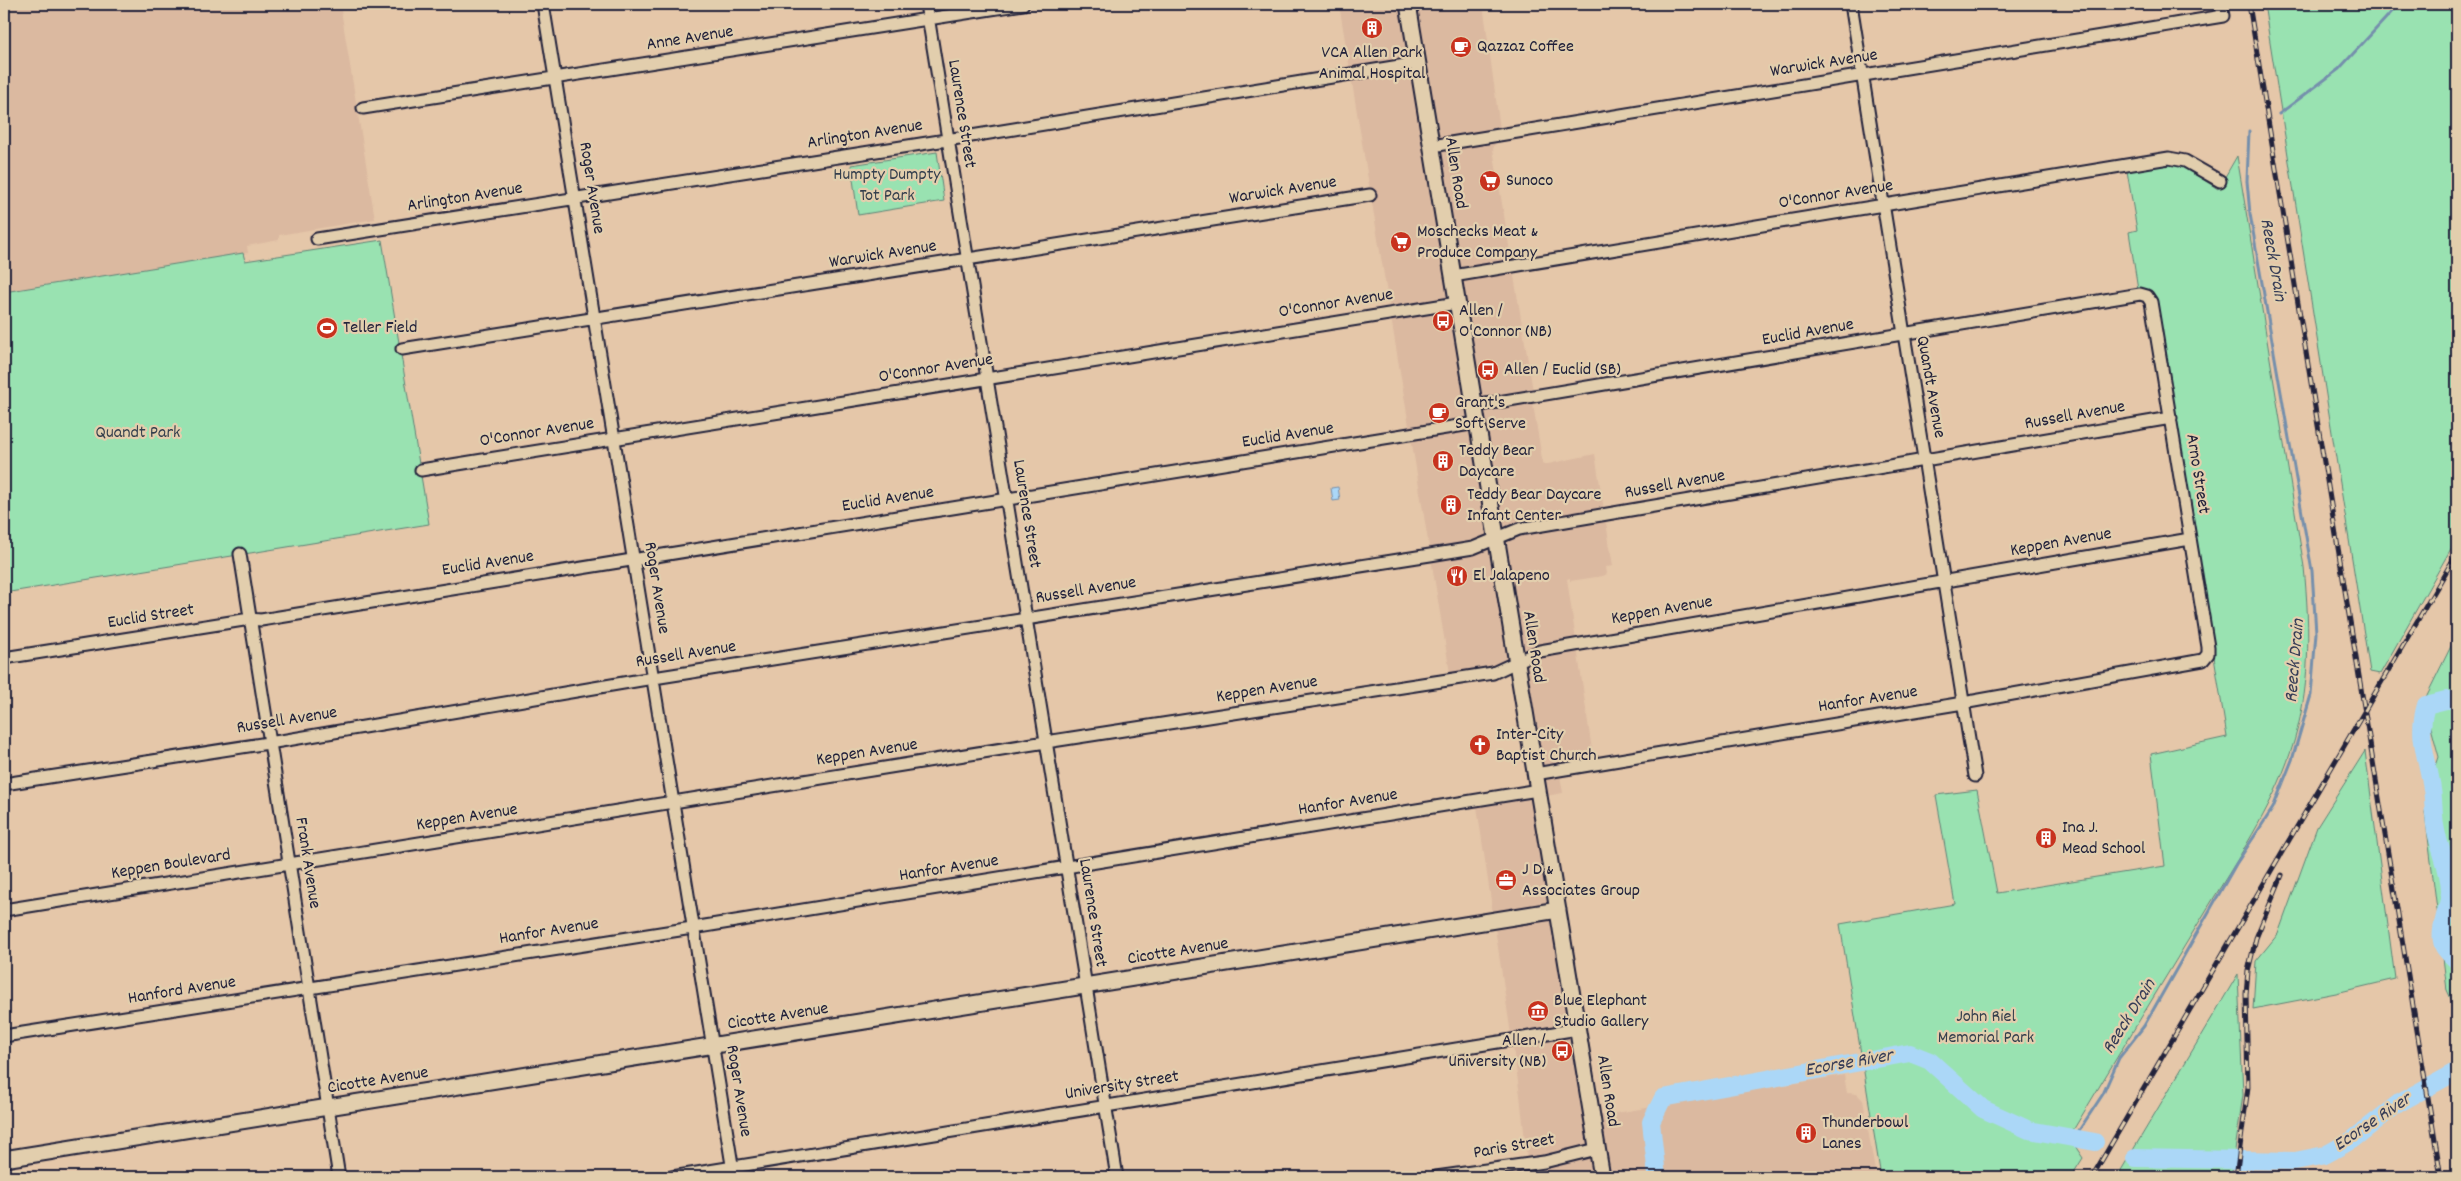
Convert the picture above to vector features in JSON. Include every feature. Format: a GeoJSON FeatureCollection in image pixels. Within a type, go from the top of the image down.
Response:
{"type":"FeatureCollection","features":[{"type":"Feature","properties":{"kind":"street","name":"Roger Avenue"},"geometry":{"type":"LineString","coordinates":[[543,4],[734,1173]]}},
{"type":"Feature","properties":{"kind":"street","name":"Laurence Street"},"geometry":{"type":"LineString","coordinates":[[926,4],[1117,1177]]}},
{"type":"Feature","properties":{"kind":"street","name":"Anne Avenue"},"geometry":{"type":"LineString","coordinates":[[363,108],[1023,4]]}},
{"type":"Feature","properties":{"kind":"street","name":"Allen Road"},"geometry":{"type":"LineString","coordinates":[[1408,4],[1602,1177]]}},
{"type":"Feature","properties":{"kind":"street","name":"Quandt Avenue"},"geometry":{"type":"LineString","coordinates":[[1851,4],[1975,776]]}},
{"type":"Feature","properties":{"kind":"street","name":"Warwick Avenue"},"geometry":{"type":"LineString","coordinates":[[1432,146],[2223,16],[2221,4]]}},
{"type":"Feature","properties":{"kind":"street","name":"Arlington Avenue"},"geometry":{"type":"LineString","coordinates":[[317,239],[948,140],[1418,63]]}},
{"type":"Feature","properties":{"kind":"street","name":"O'Connor Avenue"},"geometry":{"type":"LineString","coordinates":[[1453,276],[2169,158],[2185,161],[2220,181]]}},
{"type":"Feature","properties":{"kind":"street","name":"Warwick Avenue"},"geometry":{"type":"LineString","coordinates":[[402,349],[1370,195]]}},
{"type":"Feature","properties":{"kind":"street","name":"Euclid Avenue"},"geometry":{"type":"LineString","coordinates":[[1474,406],[2140,294],[2147,296]]}},
{"type":"Feature","properties":{"kind":"street","name":"Arno Street"},"geometry":{"type":"LineString","coordinates":[[2147,296],[2151,304],[2171,418],[2208,647],[2206,657]]}},
{"type":"Feature","properties":{"kind":"street","name":"O'Connor Avenue"},"geometry":{"type":"LineString","coordinates":[[421,470],[1457,303]]}},
{"type":"Feature","properties":{"kind":"street","name":"Russell Avenue"},"geometry":{"type":"LineString","coordinates":[[4,784],[1026,618],[1473,548],[1519,529],[2171,418]]}},
{"type":"Feature","properties":{"kind":"street","name":"Euclid Avenue"},"geometry":{"type":"LineString","coordinates":[[304,613],[634,558],[1477,423]]}},
{"type":"Feature","properties":{"kind":"street","name":"Keppen Avenue"},"geometry":{"type":"LineString","coordinates":[[343,855],[1046,742],[1493,673],[1540,651],[2190,539]]}},
{"type":"Feature","properties":{"kind":"street","name":"Frank Avenue"},"geometry":{"type":"LineString","coordinates":[[240,554],[340,1177]]}},
{"type":"Feature","properties":{"kind":"street","name":"Euclid Street"},"geometry":{"type":"LineString","coordinates":[[4,658],[304,613]]}},
{"type":"Feature","properties":{"kind":"street","name":"Hanfor Avenue"},"geometry":{"type":"LineString","coordinates":[[1535,774],[1963,703],[2200,661],[2206,657]]}},
{"type":"Feature","properties":{"kind":"street","name":"Hanfor Avenue"},"geometry":{"type":"LineString","coordinates":[[365,980],[1538,790]]}},
{"type":"Feature","properties":{"kind":"street","name":"Keppen Boulevard"},"geometry":{"type":"LineString","coordinates":[[4,910],[343,855]]}},
{"type":"Feature","properties":{"kind":"street","name":"Cicotte Avenue"},"geometry":{"type":"LineString","coordinates":[[4,1159],[1558,910]]}},
{"type":"Feature","properties":{"kind":"street","name":"Hanford Avenue"},"geometry":{"type":"LineString","coordinates":[[4,1036],[365,980]]}},
{"type":"Feature","properties":{"kind":"street","name":"University Street"},"geometry":{"type":"LineString","coordinates":[[672,1177],[734,1173],[1105,1107],[1578,1030]]}},
{"type":"Feature","properties":{"kind":"street","name":"Paris Street"},"geometry":{"type":"LineString","coordinates":[[1436,1177],[1544,1162],[1597,1149]]}},
{"type":"Feature","properties":{"kind":"shaded area"},"geometry":{"type":"Polygon","coordinates":[[[4,4],[340,4],[375,219],[279,235],[279,240],[247,246],[248,253],[4,292],[4,4]]]}},
{"type":"Feature","properties":{"kind":"shaded area"},"geometry":{"type":"Polygon","coordinates":[[[1339,4],[1483,4],[1500,129],[1493,149],[1534,397],[1532,398],[1543,465],[1595,454],[1613,566],[1606,567],[1607,574],[1603,576],[1570,581],[1570,578],[1567,579],[1594,764],[1559,770],[1563,793],[1540,797],[1592,1117],[1844,1075],[1847,1093],[1857,1094],[1863,1100],[1876,1177],[1529,1177],[1520,1095],[1476,800],[1538,790],[1517,662],[1451,679],[1339,4]]]}},
{"type":"Feature","properties":{"kind":"shaded area"},"geometry":{"type":"Polygon","coordinates":[[[2267,1174],[2271,1177],[2111,1177],[2267,1174]]]}},
{"type":"Feature","properties":{"kind":"green space"},"geometry":{"type":"Polygon","coordinates":[[[2264,4],[2457,4],[2457,538],[2380,674],[2370,672],[2264,4]]]}},
{"type":"Feature","properties":{"kind":"green space","name":"Humpty Dumpty Tot Park"},"geometry":{"type":"Polygon","coordinates":[[[937,152],[944,201],[858,215],[851,165],[937,152]]]}},
{"type":"Feature","properties":{"kind":"green space","name":"John Riel Memorial Park"},"geometry":{"type":"Polygon","coordinates":[[[2237,156],[2304,567],[2308,637],[2307,660],[2298,729],[2291,751],[2264,814],[2069,1137],[2083,1158],[2071,1177],[1881,1177],[1840,924],[1955,904],[1936,795],[1977,790],[1997,893],[2165,866],[2151,754],[2227,737],[2157,302],[2149,291],[2138,289],[2129,232],[2137,230],[2127,171],[2172,164],[2182,166],[2218,189],[2237,156]]]}},
{"type":"Feature","properties":{"kind":"green space","name":"Quandt Park"},"geometry":{"type":"Polygon","coordinates":[[[382,240],[429,524],[4,593],[4,292],[243,253],[245,261],[382,240]]]}},
{"type":"Feature","properties":{"kind":"green space"},"geometry":{"type":"Polygon","coordinates":[[[2457,634],[2457,1051],[2452,1001],[2447,990],[2425,813],[2429,786],[2439,757],[2424,701],[2457,634]]]}},
{"type":"Feature","properties":{"kind":"green space"},"geometry":{"type":"Polygon","coordinates":[[[2365,751],[2395,979],[2336,993],[2253,1009],[2256,961],[2278,934],[2317,827],[2365,751]]]}},
{"type":"Feature","properties":{"kind":"green space"},"geometry":{"type":"Polygon","coordinates":[[[2238,974],[2243,1095],[2232,1171],[2213,1177],[2117,1177],[2238,974]]]}},
{"type":"Feature","properties":{"kind":"water"},"geometry":{"type":"Polygon","coordinates":[[[1338,487],[1340,500],[1333,501],[1331,488],[1338,487]]]}},
{"type":"Feature","properties":{"kind":"waterway","name":"Reeck Drain"},"geometry":{"type":"LineString","coordinates":[[2279,114],[2339,69],[2399,4]]}},
{"type":"Feature","properties":{"kind":"waterway","name":"Reeck Drain"},"geometry":{"type":"LineString","coordinates":[[2074,1138],[2103,1094],[2119,1058],[2144,1026],[2236,864],[2273,808],[2292,760],[2311,695],[2316,633],[2312,571],[2250,214],[2247,181],[2249,131]]}},
{"type":"Feature","properties":{"kind":"waterway","name":"Ecorse River"},"geometry":{"type":"LineString","coordinates":[[2457,700],[2446,700],[2426,705],[2422,727],[2422,737],[2432,789],[2435,826],[2450,883],[2449,897],[2442,927],[2442,941],[2445,949],[2457,961]]}},
{"type":"Feature","properties":{"kind":"waterway","name":"Ecorse River"},"geometry":{"type":"LineString","coordinates":[[1657,1177],[1651,1122],[1663,1098],[1910,1053],[1930,1061],[1983,1109],[2029,1130],[2095,1142]]}},
{"type":"Feature","properties":{"kind":"waterway","name":"Ecorse River"},"geometry":{"type":"LineString","coordinates":[[2135,1158],[2295,1161],[2325,1155],[2352,1140],[2399,1103],[2457,1071]]}},
{"type":"Feature","properties":{"kind":"railway"},"geometry":{"type":"LineString","coordinates":[[2249,4],[2441,1177]]}},
{"type":"Feature","properties":{"kind":"railway"},"geometry":{"type":"LineString","coordinates":[[2092,1177],[2457,553]]}},
{"type":"Feature","properties":{"kind":"railway"},"geometry":{"type":"LineString","coordinates":[[2236,1177],[2248,1087],[2246,994],[2248,971],[2256,938],[2282,875]]}},
{"type":"Feature","properties":{"kind":"place","name":"VCA Allen Park Animal Hospital"},"geometry":{"type":"Point","coordinates":[1372,28]}},
{"type":"Feature","properties":{"kind":"place","name":"Qazzaz Coffee"},"geometry":{"type":"Point","coordinates":[1461,47]}},
{"type":"Feature","properties":{"kind":"place","name":"Sunoco"},"geometry":{"type":"Point","coordinates":[1490,181]}},
{"type":"Feature","properties":{"kind":"place","name":"Moschecks Meat & Produce Company"},"geometry":{"type":"Point","coordinates":[1401,242]}},
{"type":"Feature","properties":{"kind":"place","name":"Allen / O'Connor (NB)"},"geometry":{"type":"Point","coordinates":[1443,321]}},
{"type":"Feature","properties":{"kind":"place","name":"Teller Field"},"geometry":{"type":"Point","coordinates":[327,328]}},
{"type":"Feature","properties":{"kind":"place","name":"Allen / Euclid (SB)"},"geometry":{"type":"Point","coordinates":[1488,370]}},
{"type":"Feature","properties":{"kind":"place","name":"Grant's Soft Serve"},"geometry":{"type":"Point","coordinates":[1439,413]}},
{"type":"Feature","properties":{"kind":"place","name":"Teddy Bear Daycare"},"geometry":{"type":"Point","coordinates":[1443,461]}},
{"type":"Feature","properties":{"kind":"place","name":"Teddy Bear Daycare Infant Center"},"geometry":{"type":"Point","coordinates":[1451,505]}},
{"type":"Feature","properties":{"kind":"place","name":"El Jalapeno"},"geometry":{"type":"Point","coordinates":[1457,576]}},
{"type":"Feature","properties":{"kind":"place","name":"Inter-City Baptist Church"},"geometry":{"type":"Point","coordinates":[1480,745]}},
{"type":"Feature","properties":{"kind":"place","name":"Ina J. Mead School"},"geometry":{"type":"Point","coordinates":[2046,838]}},
{"type":"Feature","properties":{"kind":"place","name":"J D & Associates Group"},"geometry":{"type":"Point","coordinates":[1506,880]}},
{"type":"Feature","properties":{"kind":"place","name":"Blue Elephant Studio Gallery"},"geometry":{"type":"Point","coordinates":[1538,1011]}},
{"type":"Feature","properties":{"kind":"place","name":"Allen / University (NB)"},"geometry":{"type":"Point","coordinates":[1562,1051]}},
{"type":"Feature","properties":{"kind":"place","name":"Thunderbowl Lanes"},"geometry":{"type":"Point","coordinates":[1806,1133]}}]}
